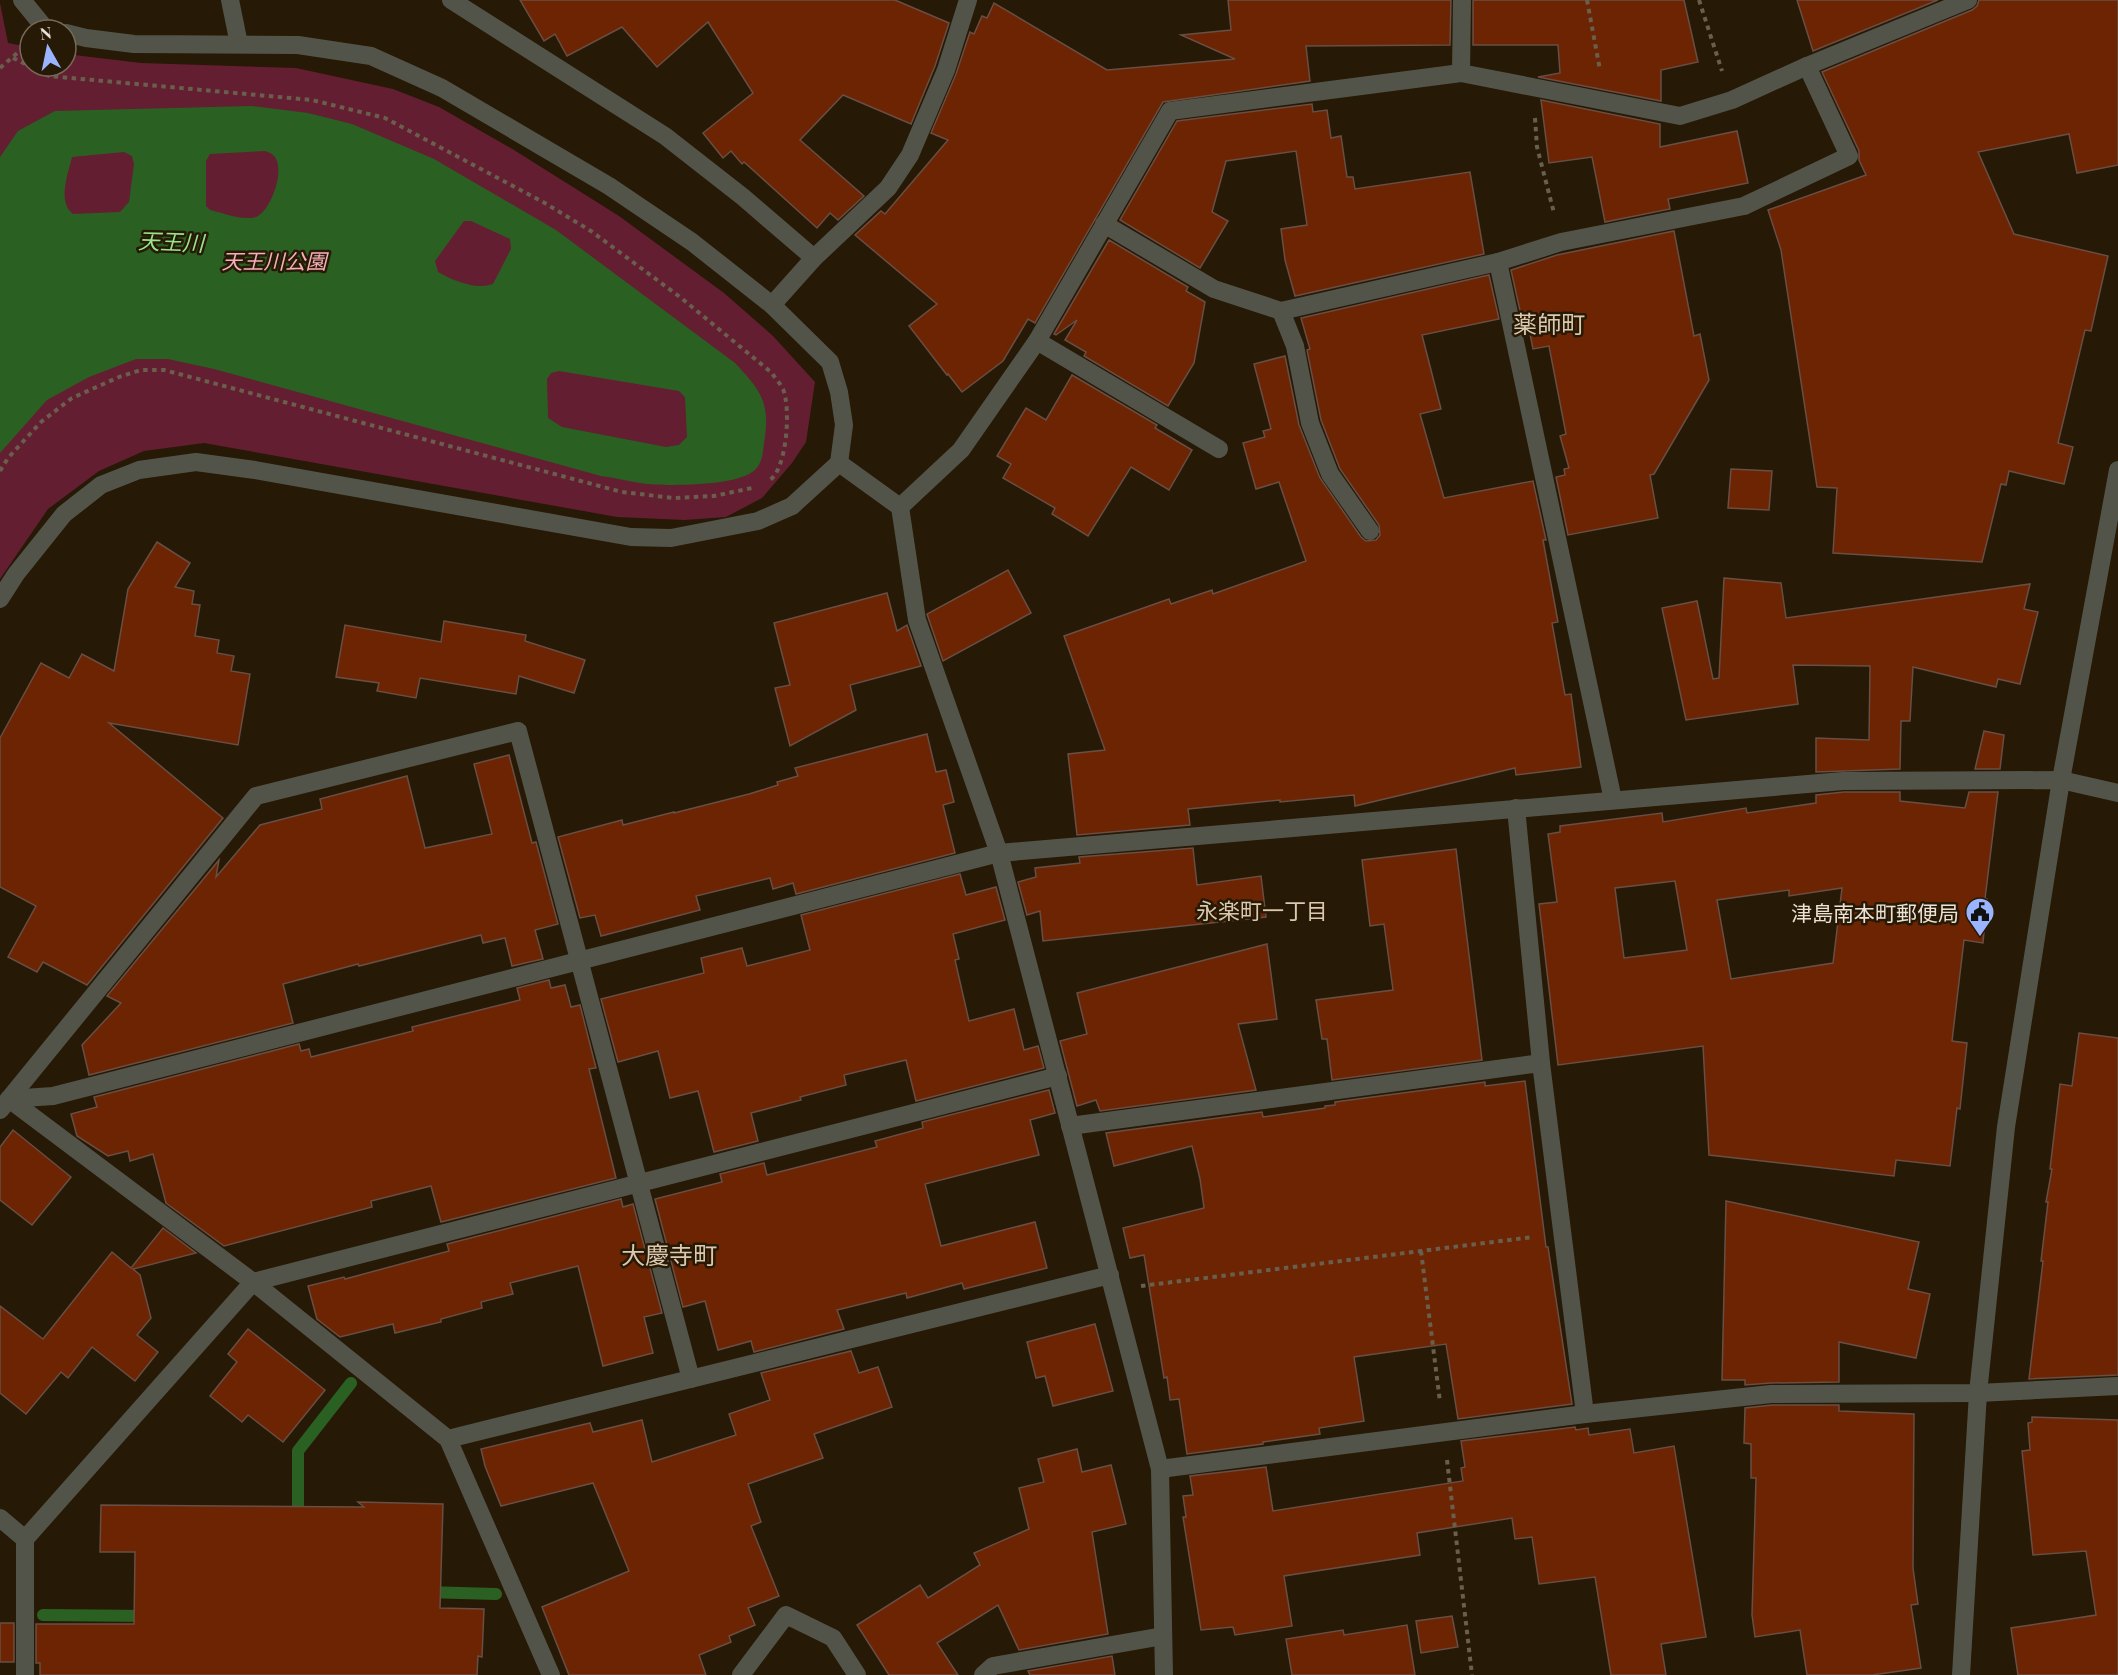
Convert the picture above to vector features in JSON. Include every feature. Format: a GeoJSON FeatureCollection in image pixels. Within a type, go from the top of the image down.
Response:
{"type":"FeatureCollection","features":[{"type":"Feature","properties":{"kind":"street"},"geometry":{"type":"LineString","coordinates":[[22,0],[37,18]]}},
{"type":"Feature","properties":{"kind":"street"},"geometry":{"type":"LineString","coordinates":[[230,0],[239,44]]}},
{"type":"Feature","properties":{"kind":"street"},"geometry":{"type":"LineString","coordinates":[[451,0],[666,136],[743,196],[814,258]]}},
{"type":"Feature","properties":{"kind":"street"},"geometry":{"type":"LineString","coordinates":[[772,304],[814,258],[888,188],[910,155],[946,70],[968,0]]}},
{"type":"Feature","properties":{"kind":"street"},"geometry":{"type":"LineString","coordinates":[[1461,73],[1462,0]]}},
{"type":"Feature","properties":{"kind":"street"},"geometry":{"type":"LineString","coordinates":[[900,507],[961,450],[1037,340],[1170,111],[1461,73],[1680,116],[1732,100],[1807,66],[1968,0]]}},
{"type":"Feature","properties":{"kind":"street"},"geometry":{"type":"LineString","coordinates":[[0,598],[16,574],[64,514],[101,485],[139,470],[196,462],[255,470],[631,537],[671,538],[758,521],[792,506],[839,464],[844,425],[839,392],[830,362],[772,304],[692,242],[609,186],[442,88],[371,56],[298,45],[134,44],[78,36]]}},
{"type":"Feature","properties":{"kind":"street"},"geometry":{"type":"LineString","coordinates":[[1104,224],[1215,289],[1281,311],[1498,262],[1561,242],[1744,206],[1849,156],[1807,66]]}},
{"type":"Feature","properties":{"kind":"street"},"geometry":{"type":"LineString","coordinates":[[1498,262],[1613,800]]}},
{"type":"Feature","properties":{"kind":"street"},"geometry":{"type":"LineString","coordinates":[[1281,311],[1295,346],[1310,423],[1330,474],[1370,531]]}},
{"type":"Feature","properties":{"kind":"street"},"geometry":{"type":"LineString","coordinates":[[1037,340],[1219,449]]}},
{"type":"Feature","properties":{"kind":"street"},"geometry":{"type":"LineString","coordinates":[[839,464],[900,507],[917,620],[999,853],[1160,1469],[1164,1675]]}},
{"type":"Feature","properties":{"kind":"street"},"geometry":{"type":"LineString","coordinates":[[1961,1675],[1978,1393],[2006,1127],[2061,780],[2110,562],[2118,470]]}},
{"type":"Feature","properties":{"kind":"street"},"geometry":{"type":"LineString","coordinates":[[5,1105],[256,796],[518,731],[691,1379]]}},
{"type":"Feature","properties":{"kind":"street"},"geometry":{"type":"LineString","coordinates":[[5,1105],[53,1096],[999,853],[1843,781],[2061,780],[2118,793]]}},
{"type":"Feature","properties":{"kind":"street"},"geometry":{"type":"LineString","coordinates":[[1516,808],[1541,1063],[1585,1414]]}},
{"type":"Feature","properties":{"kind":"street"},"geometry":{"type":"LineString","coordinates":[[1070,1126],[1541,1063]]}},
{"type":"Feature","properties":{"kind":"street"},"geometry":{"type":"LineString","coordinates":[[25,1675],[25,1539],[252,1282],[1058,1076]]}},
{"type":"Feature","properties":{"kind":"street"},"geometry":{"type":"LineString","coordinates":[[5,1105],[252,1282],[448,1439],[551,1675]]}},
{"type":"Feature","properties":{"kind":"street"},"geometry":{"type":"LineString","coordinates":[[448,1439],[691,1379],[1112,1282]]}},
{"type":"Feature","properties":{"kind":"street"},"geometry":{"type":"LineString","coordinates":[[1160,1469],[1585,1414],[1771,1394],[1978,1393],[2118,1386]]}},
{"type":"Feature","properties":{"kind":"street"},"geometry":{"type":"LineString","coordinates":[[0,1518],[25,1539]]}},
{"type":"Feature","properties":{"kind":"street"},"geometry":{"type":"LineString","coordinates":[[741,1675],[786,1615],[833,1638],[857,1675]]}},
{"type":"Feature","properties":{"kind":"street"},"geometry":{"type":"LineString","coordinates":[[983,1675],[993,1666],[1163,1636]]}},
{"type":"Feature","properties":{"kind":"path"},"geometry":{"type":"LineString","coordinates":[[1587,0],[1606,101]]}},
{"type":"Feature","properties":{"kind":"path"},"geometry":{"type":"LineString","coordinates":[[1700,0],[1732,100]]}},
{"type":"Feature","properties":{"kind":"path"},"geometry":{"type":"LineString","coordinates":[[0,68],[18,53]]}},
{"type":"Feature","properties":{"kind":"path"},"geometry":{"type":"LineString","coordinates":[[0,471],[8,458],[41,422],[72,398],[118,377],[141,370],[164,370],[622,492],[674,498],[714,496],[763,486],[774,477],[781,458],[788,421],[783,390],[772,373],[680,297],[591,231],[543,202],[386,118],[312,100],[49,76],[13,58]]}},
{"type":"Feature","properties":{"kind":"path"},"geometry":{"type":"LineString","coordinates":[[1532,87],[1537,147],[1561,242]]}},
{"type":"Feature","properties":{"kind":"path"},"geometry":{"type":"LineString","coordinates":[[1112,1282],[1563,1233]]}},
{"type":"Feature","properties":{"kind":"green space","name":"天王川公園"},"geometry":{"type":"Polygon","coordinates":[[[0,3],[8,43],[18,45],[18,78],[78,78],[78,55],[141,63],[296,68],[393,89],[439,107],[514,150],[619,216],[724,293],[773,336],[815,382],[806,442],[792,463],[762,498],[726,517],[685,520],[617,517],[204,443],[144,451],[99,471],[48,509],[0,579],[0,3]]]}},
{"type":"Feature","properties":{"kind":"water","name":"天王川"},"geometry":{"type":"Polygon","coordinates":[[[252,106],[308,113],[352,124],[434,159],[556,230],[735,363],[756,388],[764,404],[766,424],[762,458],[755,470],[734,479],[703,484],[647,484],[601,476],[214,369],[168,359],[136,359],[89,377],[47,400],[0,453],[0,157],[18,131],[55,111],[252,106]],[[265,151],[210,154],[206,161],[206,206],[210,210],[239,217],[251,218],[262,213],[272,198],[278,178],[277,161],[273,155],[265,151]],[[124,152],[72,157],[65,187],[68,209],[73,214],[120,212],[129,202],[134,164],[132,156],[124,152]],[[464,221],[435,261],[438,272],[451,279],[479,286],[493,284],[511,249],[510,239],[471,221],[464,221]],[[559,371],[551,373],[547,379],[548,418],[562,427],[666,447],[679,445],[687,437],[685,397],[679,391],[559,371]]]}},
{"type":"Feature","properties":{"kind":"building"},"geometry":{"type":"Polygon","coordinates":[[[520,0],[895,0],[949,23],[935,66],[911,124],[843,95],[800,140],[864,196],[838,220],[830,213],[817,228],[744,162],[742,164],[731,151],[723,158],[703,133],[753,93],[708,22],[657,67],[622,27],[567,56],[555,34],[544,41],[520,0]]]}},
{"type":"Feature","properties":{"kind":"building"},"geometry":{"type":"Polygon","coordinates":[[[1228,0],[1451,0],[1450,45],[1306,46],[1310,81],[1163,102],[1035,323],[1028,319],[1003,361],[962,392],[909,326],[937,304],[855,235],[881,211],[885,214],[948,140],[931,133],[956,74],[970,32],[974,34],[982,16],[987,18],[994,3],[1107,70],[1235,59],[1181,35],[1231,30],[1228,0]]]}},
{"type":"Feature","properties":{"kind":"building"},"geometry":{"type":"Polygon","coordinates":[[[1473,0],[1684,0],[1698,62],[1661,70],[1661,101],[1538,77],[1560,73],[1558,45],[1473,45],[1473,0]]]}},
{"type":"Feature","properties":{"kind":"building"},"geometry":{"type":"Polygon","coordinates":[[[1797,0],[1938,0],[1813,51],[1797,0]]]}},
{"type":"Feature","properties":{"kind":"building"},"geometry":{"type":"Polygon","coordinates":[[[1979,0],[2118,0],[2118,165],[2077,173],[2069,134],[1978,152],[2014,234],[2108,256],[2091,331],[2085,330],[2058,443],[2073,447],[2064,484],[2009,471],[2006,485],[2001,484],[1982,562],[1833,553],[1837,488],[1817,487],[1781,250],[1768,210],[1866,175],[1859,160],[1859,151],[1822,72],[1972,10],[1977,6],[1979,0]]]}},
{"type":"Feature","properties":{"kind":"building"},"geometry":{"type":"Polygon","coordinates":[[[1541,100],[1660,124],[1660,147],[1737,131],[1748,183],[1668,199],[1670,209],[1605,222],[1592,157],[1549,163],[1541,100]]]}},
{"type":"Feature","properties":{"kind":"building"},"geometry":{"type":"Polygon","coordinates":[[[1312,104],[1313,112],[1327,110],[1331,138],[1341,136],[1347,177],[1353,177],[1355,189],[1470,172],[1484,254],[1295,296],[1285,260],[1281,229],[1307,225],[1296,151],[1226,161],[1212,212],[1228,221],[1200,268],[1120,220],[1177,121],[1312,104]]]}},
{"type":"Feature","properties":{"kind":"building"},"geometry":{"type":"Polygon","coordinates":[[[1674,231],[1694,336],[1700,334],[1709,380],[1654,474],[1650,475],[1658,518],[1568,535],[1556,477],[1565,475],[1564,469],[1569,468],[1560,436],[1566,434],[1549,346],[1533,349],[1526,314],[1521,315],[1511,270],[1557,255],[1674,231]]]}},
{"type":"Feature","properties":{"kind":"building"},"geometry":{"type":"Polygon","coordinates":[[[1109,240],[1188,287],[1186,291],[1205,302],[1194,363],[1168,406],[1084,356],[1086,352],[1065,340],[1077,320],[1056,335],[1054,334],[1109,240]]]}},
{"type":"Feature","properties":{"kind":"building"},"geometry":{"type":"Polygon","coordinates":[[[1489,275],[1499,319],[1422,335],[1441,409],[1420,414],[1444,498],[1533,481],[1546,540],[1543,540],[1558,622],[1552,623],[1565,695],[1571,694],[1581,767],[1516,775],[1515,768],[1355,806],[1354,795],[1188,809],[1190,825],[1077,835],[1068,754],[1105,750],[1064,636],[1169,599],[1171,604],[1212,590],[1213,594],[1306,561],[1279,482],[1256,489],[1243,443],[1265,437],[1263,431],[1271,429],[1254,364],[1285,356],[1299,425],[1320,478],[1361,537],[1366,541],[1376,540],[1380,535],[1379,525],[1340,469],[1321,420],[1307,350],[1310,349],[1301,318],[1489,275]]]}},
{"type":"Feature","properties":{"kind":"building"},"geometry":{"type":"Polygon","coordinates":[[[1072,375],[1157,425],[1155,428],[1192,450],[1169,490],[1131,467],[1088,536],[1052,514],[1055,508],[1003,478],[1011,464],[997,456],[1026,408],[1046,420],[1072,375]]]}},
{"type":"Feature","properties":{"kind":"building"},"geometry":{"type":"Polygon","coordinates":[[[1731,469],[1772,471],[1769,510],[1728,508],[1731,469]]]}},
{"type":"Feature","properties":{"kind":"building"},"geometry":{"type":"Polygon","coordinates":[[[157,542],[190,563],[175,587],[194,591],[192,604],[200,605],[195,636],[219,640],[217,653],[234,656],[231,671],[250,674],[238,745],[109,723],[223,818],[87,985],[43,962],[37,972],[8,957],[36,906],[0,887],[0,738],[41,663],[69,678],[82,654],[114,671],[128,589],[157,542]]]}},
{"type":"Feature","properties":{"kind":"building"},"geometry":{"type":"Polygon","coordinates":[[[1008,570],[1031,613],[943,661],[927,614],[1008,570]]]}},
{"type":"Feature","properties":{"kind":"building"},"geometry":{"type":"Polygon","coordinates":[[[1724,578],[1781,583],[1786,618],[2030,584],[2024,609],[2038,612],[2020,684],[1998,679],[1996,687],[1913,667],[1910,721],[1901,721],[1900,769],[1816,772],[1816,738],[1869,740],[1870,666],[1793,665],[1798,704],[1686,720],[1662,608],[1697,601],[1713,679],[1719,678],[1724,578]]]}},
{"type":"Feature","properties":{"kind":"building"},"geometry":{"type":"Polygon","coordinates":[[[887,593],[897,631],[907,625],[921,666],[850,685],[856,710],[790,746],[775,688],[790,685],[774,623],[887,593]]]}},
{"type":"Feature","properties":{"kind":"building"},"geometry":{"type":"Polygon","coordinates":[[[444,621],[526,635],[525,641],[585,660],[574,693],[519,676],[516,694],[420,678],[416,698],[377,691],[379,683],[336,677],[345,625],[441,642],[444,621]]]}},
{"type":"Feature","properties":{"kind":"building"},"geometry":{"type":"Polygon","coordinates":[[[1984,731],[2004,735],[2000,769],[1975,769],[1984,731]]]}},
{"type":"Feature","properties":{"kind":"building"},"geometry":{"type":"Polygon","coordinates":[[[927,734],[936,772],[946,770],[954,802],[943,805],[955,853],[796,894],[793,883],[773,889],[770,878],[696,896],[700,910],[601,936],[595,915],[580,918],[558,837],[622,820],[623,825],[749,794],[798,776],[795,768],[927,734]]]}},
{"type":"Feature","properties":{"kind":"building"},"geometry":{"type":"Polygon","coordinates":[[[509,755],[532,843],[536,842],[558,924],[535,930],[543,959],[512,966],[505,938],[483,943],[481,935],[359,966],[358,964],[283,984],[293,1023],[89,1075],[82,1045],[121,1003],[107,996],[219,860],[216,877],[260,825],[322,809],[320,799],[407,776],[425,848],[492,834],[474,764],[509,755]]]}},
{"type":"Feature","properties":{"kind":"building"},"geometry":{"type":"Polygon","coordinates":[[[1844,792],[1900,792],[1900,801],[1965,808],[1969,792],[1998,792],[1985,899],[1987,899],[1983,943],[1964,940],[1952,1041],[1967,1043],[1960,1109],[1957,1108],[1950,1166],[1896,1160],[1894,1176],[1709,1155],[1703,1046],[1558,1065],[1539,904],[1557,902],[1548,834],[1560,832],[1560,826],[1662,813],[1663,822],[1746,808],[1747,813],[1816,803],[1816,795],[1844,792]],[[1675,881],[1615,888],[1624,958],[1687,950],[1675,881]],[[1842,888],[1789,896],[1789,890],[1717,900],[1731,979],[1833,963],[1842,888]]]}},
{"type":"Feature","properties":{"kind":"building"},"geometry":{"type":"Polygon","coordinates":[[[1193,848],[1197,885],[1261,876],[1266,917],[1043,941],[1040,911],[1027,915],[1018,882],[1036,877],[1035,868],[1080,863],[1079,857],[1193,848]]]}},
{"type":"Feature","properties":{"kind":"building"},"geometry":{"type":"Polygon","coordinates":[[[1456,849],[1482,1060],[1332,1080],[1327,1039],[1322,1039],[1316,1000],[1393,990],[1384,924],[1370,926],[1362,860],[1456,849]]]}},
{"type":"Feature","properties":{"kind":"building"},"geometry":{"type":"Polygon","coordinates":[[[960,874],[966,895],[996,887],[1005,920],[953,934],[959,959],[955,960],[969,1021],[1014,1009],[1024,1050],[1038,1046],[1044,1068],[916,1101],[906,1060],[844,1075],[846,1085],[751,1113],[758,1141],[714,1152],[698,1091],[670,1098],[658,1051],[618,1062],[601,999],[704,973],[701,958],[742,948],[747,966],[810,950],[801,915],[960,874]]]}},
{"type":"Feature","properties":{"kind":"building"},"geometry":{"type":"Polygon","coordinates":[[[1267,944],[1277,1019],[1238,1024],[1256,1090],[1100,1111],[1096,1100],[1077,1106],[1060,1041],[1087,1034],[1077,993],[1267,944]]]}},
{"type":"Feature","properties":{"kind":"building"},"geometry":{"type":"Polygon","coordinates":[[[549,980],[551,988],[565,985],[571,1007],[580,1005],[596,1068],[589,1069],[616,1178],[441,1222],[431,1186],[371,1201],[372,1207],[224,1246],[166,1203],[153,1154],[130,1161],[128,1151],[108,1156],[77,1136],[71,1114],[97,1107],[94,1097],[299,1044],[301,1051],[309,1049],[311,1057],[413,1031],[412,1027],[520,1000],[517,988],[549,980]]]}},
{"type":"Feature","properties":{"kind":"building"},"geometry":{"type":"Polygon","coordinates":[[[2079,1033],[2118,1038],[2118,1375],[2029,1379],[2060,1084],[2072,1086],[2079,1033]]]}},
{"type":"Feature","properties":{"kind":"building"},"geometry":{"type":"Polygon","coordinates":[[[1525,1081],[1546,1247],[1548,1247],[1572,1404],[1458,1419],[1446,1344],[1354,1357],[1364,1421],[1319,1428],[1320,1434],[1187,1454],[1179,1399],[1170,1400],[1167,1377],[1164,1378],[1144,1255],[1130,1258],[1123,1228],[1204,1208],[1192,1146],[1114,1166],[1106,1133],[1262,1112],[1263,1117],[1325,1108],[1325,1106],[1335,1105],[1335,1102],[1485,1082],[1485,1086],[1525,1081]]]}},
{"type":"Feature","properties":{"kind":"building"},"geometry":{"type":"Polygon","coordinates":[[[1049,1090],[1055,1113],[1030,1120],[1039,1155],[925,1184],[941,1246],[1035,1222],[1047,1268],[964,1289],[962,1283],[907,1298],[906,1293],[837,1310],[844,1329],[754,1352],[751,1341],[718,1350],[705,1301],[683,1307],[655,1199],[722,1182],[720,1174],[764,1163],[767,1175],[877,1147],[875,1141],[923,1128],[922,1122],[1049,1090]]]}},
{"type":"Feature","properties":{"kind":"building"},"geometry":{"type":"Polygon","coordinates":[[[13,1130],[71,1177],[32,1225],[0,1200],[0,1147],[13,1130]]]}},
{"type":"Feature","properties":{"kind":"building"},"geometry":{"type":"Polygon","coordinates":[[[621,1199],[623,1207],[633,1204],[662,1313],[644,1317],[653,1353],[603,1366],[578,1266],[510,1283],[513,1294],[481,1302],[482,1308],[441,1319],[441,1322],[395,1333],[393,1324],[340,1337],[317,1319],[308,1286],[344,1277],[345,1279],[449,1251],[447,1244],[621,1199]]]}},
{"type":"Feature","properties":{"kind":"building"},"geometry":{"type":"Polygon","coordinates":[[[1726,1201],[1919,1242],[1908,1289],[1930,1294],[1916,1358],[1839,1342],[1839,1382],[1745,1385],[1745,1380],[1722,1380],[1726,1201]]]}},
{"type":"Feature","properties":{"kind":"building"},"geometry":{"type":"Polygon","coordinates":[[[163,1228],[196,1253],[133,1269],[140,1275],[151,1318],[137,1335],[158,1352],[135,1381],[92,1347],[68,1378],[61,1372],[26,1414],[0,1393],[0,1306],[43,1339],[112,1252],[131,1268],[163,1228]]]}},
{"type":"Feature","properties":{"kind":"building"},"geometry":{"type":"Polygon","coordinates":[[[1095,1324],[1113,1391],[1053,1406],[1045,1376],[1036,1378],[1027,1342],[1095,1324]]]}},
{"type":"Feature","properties":{"kind":"building"},"geometry":{"type":"Polygon","coordinates":[[[248,1329],[325,1390],[283,1442],[248,1415],[242,1422],[210,1396],[237,1362],[228,1354],[248,1329]]]}},
{"type":"Feature","properties":{"kind":"building"},"geometry":{"type":"Polygon","coordinates":[[[851,1351],[859,1373],[878,1367],[892,1407],[814,1434],[823,1458],[748,1484],[761,1522],[751,1526],[779,1596],[748,1608],[755,1625],[729,1636],[731,1642],[699,1655],[706,1675],[569,1675],[542,1607],[629,1571],[593,1483],[501,1506],[485,1466],[481,1449],[590,1423],[593,1432],[642,1420],[652,1462],[736,1435],[729,1414],[770,1400],[761,1373],[851,1351]]]}},
{"type":"Feature","properties":{"kind":"building"},"geometry":{"type":"Polygon","coordinates":[[[1772,1405],[1839,1405],[1839,1411],[1914,1414],[1913,1568],[1918,1604],[1911,1605],[1921,1668],[1872,1675],[1807,1675],[1800,1630],[1755,1637],[1752,1615],[1756,1478],[1751,1478],[1751,1444],[1744,1443],[1745,1408],[1772,1405]]]}},
{"type":"Feature","properties":{"kind":"building"},"geometry":{"type":"Polygon","coordinates":[[[2032,1417],[2118,1420],[2118,1675],[2018,1675],[2011,1628],[2096,1615],[2086,1551],[2033,1555],[2022,1451],[2030,1450],[2028,1423],[2032,1422],[2032,1417]]]}},
{"type":"Feature","properties":{"kind":"building"},"geometry":{"type":"Polygon","coordinates":[[[1575,1427],[1576,1430],[1588,1428],[1589,1435],[1630,1429],[1634,1453],[1674,1446],[1706,1637],[1661,1644],[1666,1675],[1611,1675],[1595,1577],[1539,1584],[1532,1537],[1515,1539],[1512,1518],[1417,1533],[1420,1555],[1284,1576],[1292,1626],[1235,1635],[1233,1627],[1201,1630],[1183,1517],[1186,1517],[1183,1496],[1193,1495],[1190,1476],[1266,1467],[1273,1511],[1463,1481],[1461,1468],[1465,1467],[1461,1441],[1575,1427]]]}},
{"type":"Feature","properties":{"kind":"building"},"geometry":{"type":"Polygon","coordinates":[[[1077,1449],[1082,1472],[1111,1465],[1126,1524],[1092,1532],[1108,1634],[1019,1650],[998,1605],[937,1643],[958,1675],[889,1675],[857,1625],[920,1585],[928,1598],[980,1565],[974,1553],[1029,1529],[1019,1488],[1044,1482],[1038,1459],[1077,1449]]]}},
{"type":"Feature","properties":{"kind":"building"},"geometry":{"type":"Polygon","coordinates":[[[358,1502],[443,1504],[440,1608],[484,1609],[482,1657],[478,1656],[477,1675],[40,1675],[40,1663],[36,1663],[36,1624],[134,1624],[135,1552],[100,1552],[101,1505],[364,1507],[358,1502]]]}},
{"type":"Feature","properties":{"kind":"building"},"geometry":{"type":"Polygon","coordinates":[[[1452,1616],[1458,1647],[1421,1653],[1416,1621],[1452,1616]]]}},
{"type":"Feature","properties":{"kind":"building"},"geometry":{"type":"Polygon","coordinates":[[[0,1623],[14,1623],[14,1662],[0,1662],[0,1623]]]}},
{"type":"Feature","properties":{"kind":"building"},"geometry":{"type":"Polygon","coordinates":[[[1407,1625],[1415,1675],[1292,1675],[1286,1639],[1343,1630],[1344,1635],[1407,1625]]]}},
{"type":"Feature","properties":{"kind":"building"},"geometry":{"type":"Polygon","coordinates":[[[1112,1656],[1115,1675],[1030,1675],[1028,1671],[1112,1656]]]}},
{"type":"Feature","properties":{"kind":"waterway"},"geometry":{"type":"LineString","coordinates":[[298,1522],[298,1451],[351,1383]]}},
{"type":"Feature","properties":{"kind":"waterway"},"geometry":{"type":"LineString","coordinates":[[425,1592],[496,1594]]}},
{"type":"Feature","properties":{"kind":"waterway"},"geometry":{"type":"LineString","coordinates":[[43,1615],[150,1616]]}},
{"type":"Feature","properties":{"kind":"place","name":"津島南本町郵便局"},"geometry":{"type":"Point","coordinates":[1980,938]}},
{"type":"Feature","properties":{"kind":"district","name":"薬師町"},"geometry":{"type":"Point","coordinates":[1549,323]}},
{"type":"Feature","properties":{"kind":"district","name":"永楽町一丁目"},"geometry":{"type":"Point","coordinates":[1262,910]}},
{"type":"Feature","properties":{"kind":"district","name":"大慶寺町"},"geometry":{"type":"Point","coordinates":[669,1254]}}]}
